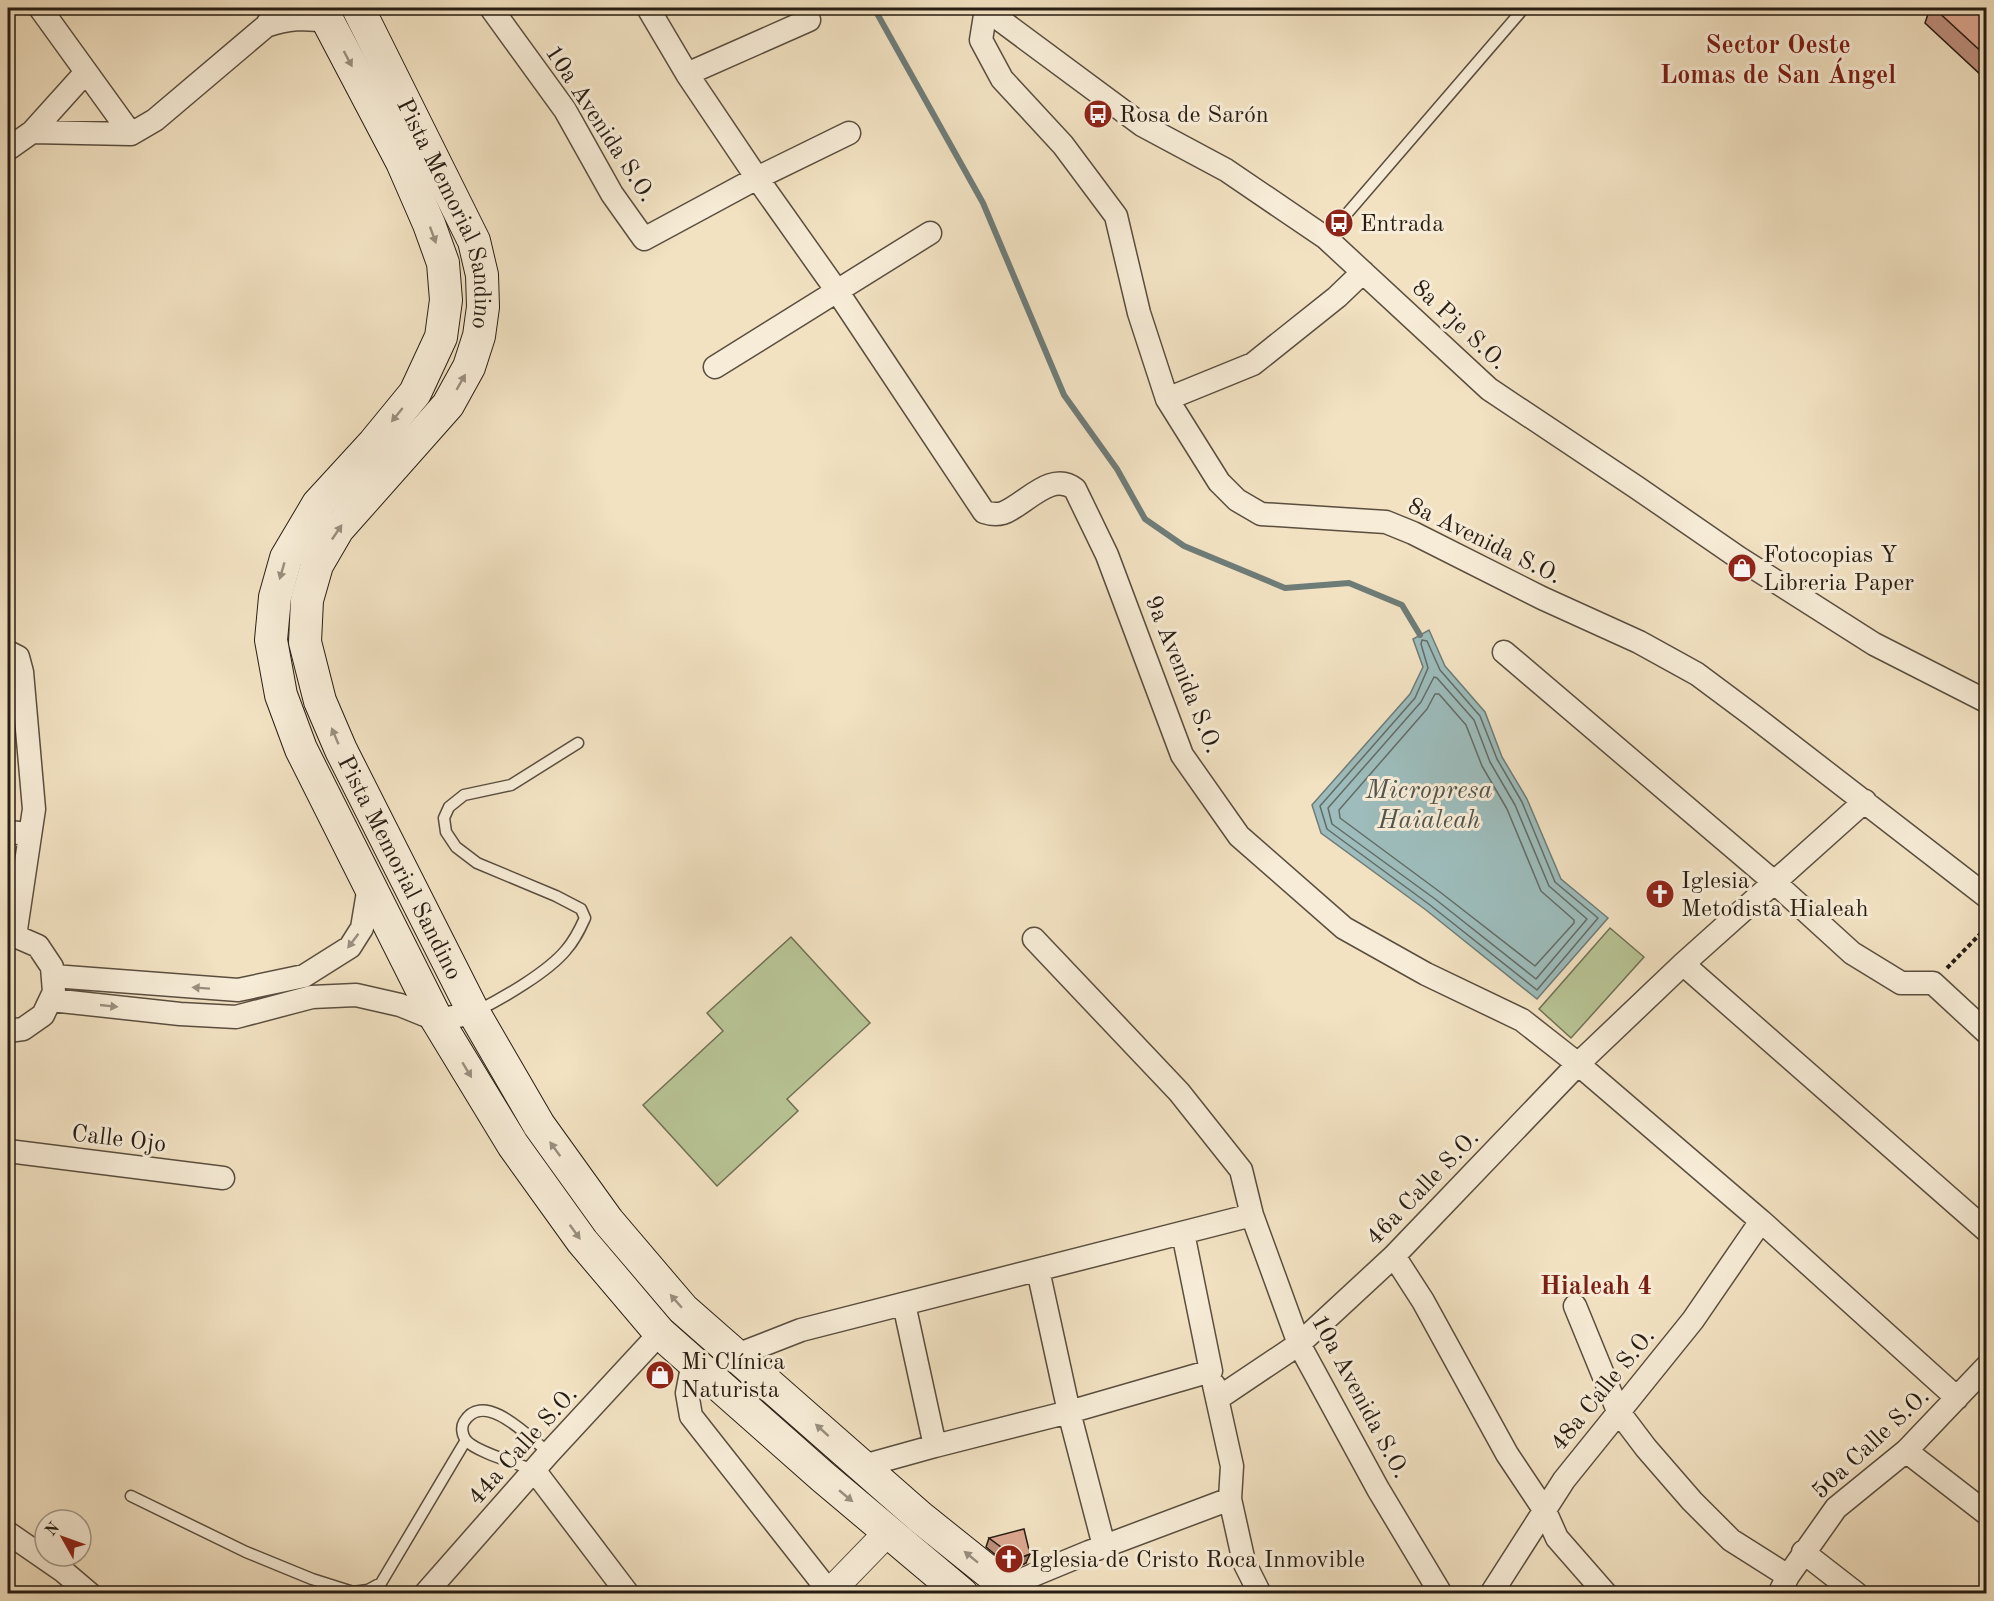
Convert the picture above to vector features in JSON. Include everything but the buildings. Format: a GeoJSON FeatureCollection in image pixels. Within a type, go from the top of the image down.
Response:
{"type":"FeatureCollection","features":[{"type":"Feature","properties":{"kind":"main road","name":"Pista Memorial Sandino"},"geometry":{"type":"LineString","coordinates":[[358,8],[474,241],[483,275],[483,307],[479,336],[469,367],[448,405],[338,529],[317,565],[307,600],[304,642],[320,701],[341,750],[474,1013],[539,1125],[608,1221],[683,1309],[920,1516],[1012,1590]]}},
{"type":"Feature","properties":{"kind":"main road","name":"Pista Memorial Sandino"},"geometry":{"type":"LineString","coordinates":[[324,14],[402,162],[429,224],[443,263],[446,300],[441,337],[415,393],[374,443],[318,504],[286,558],[275,597],[271,640],[281,695],[301,749],[437,1020],[520,1155],[582,1242],[660,1333],[888,1532],[962,1593]]}},
{"type":"Feature","properties":{"kind":"street"},"geometry":{"type":"LineString","coordinates":[[40,8],[131,134]]}},
{"type":"Feature","properties":{"kind":"street","name":"10a Avenida S.O."},"geometry":{"type":"LineString","coordinates":[[491,8],[564,110],[612,194],[644,239],[757,178]]}},
{"type":"Feature","properties":{"kind":"street"},"geometry":{"type":"LineString","coordinates":[[648,8],[687,74],[837,291]]}},
{"type":"Feature","properties":{"kind":"street","name":"8a Pje S.O."},"geometry":{"type":"LineString","coordinates":[[985,8],[1142,125],[1226,170],[1326,238],[1489,389],[1739,558],[1874,644],[1986,701]]}},
{"type":"Feature","properties":{"kind":"street","name":"8a Avenida S.O."},"geometry":{"type":"LineString","coordinates":[[985,8],[981,40],[1002,79],[1063,146],[1116,216],[1139,313],[1167,399],[1219,482],[1237,500],[1261,514],[1386,522],[1413,533],[1542,598],[1639,642],[1696,674],[1865,801],[1986,896]]}},
{"type":"Feature","properties":{"kind":"street"},"geometry":{"type":"LineString","coordinates":[[32,132],[131,134],[155,120],[272,17],[282,20],[324,14]]}},
{"type":"Feature","properties":{"kind":"street"},"geometry":{"type":"LineString","coordinates":[[687,74],[809,20]]}},
{"type":"Feature","properties":{"kind":"street"},"geometry":{"type":"LineString","coordinates":[[8,149],[32,132],[86,72]]}},
{"type":"Feature","properties":{"kind":"street"},"geometry":{"type":"LineString","coordinates":[[757,178],[849,133]]}},
{"type":"Feature","properties":{"kind":"street"},"geometry":{"type":"LineString","coordinates":[[715,367],[930,233]]}},
{"type":"Feature","properties":{"kind":"street"},"geometry":{"type":"LineString","coordinates":[[1167,399],[1253,364],[1337,297],[1363,272]]}},
{"type":"Feature","properties":{"kind":"street","name":"9a Avenida S.O."},"geometry":{"type":"LineString","coordinates":[[837,291],[984,512],[1003,513],[1032,494],[1058,483],[1068,484],[1075,489],[1107,555],[1182,755],[1239,836],[1344,928],[1426,974],[1522,1020],[1578,1064],[1761,1221],[1957,1398]]}},
{"type":"Feature","properties":{"kind":"street"},"geometry":{"type":"LineString","coordinates":[[1504,652],[1774,882],[1852,953],[1901,983],[1933,983],[1986,1032]]}},
{"type":"Feature","properties":{"kind":"street"},"geometry":{"type":"LineString","coordinates":[[8,1031],[23,1029],[43,1015],[54,992],[52,967],[38,946],[11,936],[34,809],[22,672],[13,655]]}},
{"type":"Feature","properties":{"kind":"street","name":"46a Calle S.O."},"geometry":{"type":"LineString","coordinates":[[1217,1399],[1299,1344],[1394,1256],[1578,1064],[1683,964],[1865,801]]}},
{"type":"Feature","properties":{"kind":"street"},"geometry":{"type":"LineString","coordinates":[[8,832],[30,834]]}},
{"type":"Feature","properties":{"kind":"street"},"geometry":{"type":"LineString","coordinates":[[51,1000],[180,1014],[236,1017],[308,987],[350,947],[362,928],[369,886]]}},
{"type":"Feature","properties":{"kind":"street","name":"10a Avenida S.O."},"geometry":{"type":"LineString","coordinates":[[1035,939],[1179,1092],[1241,1170],[1252,1215],[1299,1344],[1378,1489],[1441,1593]]}},
{"type":"Feature","properties":{"kind":"street"},"geometry":{"type":"LineString","coordinates":[[1683,964],[1986,1230]]}},
{"type":"Feature","properties":{"kind":"street"},"geometry":{"type":"LineString","coordinates":[[53,976],[238,990],[308,987],[400,1005],[437,1020],[474,1013]]}},
{"type":"Feature","properties":{"kind":"street","name":"Calle Ojo"},"geometry":{"type":"LineString","coordinates":[[8,1151],[223,1178]]}},
{"type":"Feature","properties":{"kind":"street"},"geometry":{"type":"LineString","coordinates":[[737,1355],[801,1330],[1252,1215]]}},
{"type":"Feature","properties":{"kind":"street","name":"48a Calle S.O."},"geometry":{"type":"LineString","coordinates":[[1491,1593],[1564,1480],[1693,1320],[1761,1221]]}},
{"type":"Feature","properties":{"kind":"street"},"geometry":{"type":"LineString","coordinates":[[1183,1233],[1232,1466],[1230,1499],[1244,1562],[1260,1593]]}},
{"type":"Feature","properties":{"kind":"street"},"geometry":{"type":"LineString","coordinates":[[1394,1256],[1423,1301],[1507,1454],[1545,1511],[1557,1538],[1606,1593]]}},
{"type":"Feature","properties":{"kind":"street"},"geometry":{"type":"LineString","coordinates":[[1038,1270],[1069,1412],[1104,1546]]}},
{"type":"Feature","properties":{"kind":"street"},"geometry":{"type":"LineString","coordinates":[[904,1304],[935,1446]]}},
{"type":"Feature","properties":{"kind":"street"},"geometry":{"type":"LineString","coordinates":[[1575,1306],[1618,1411],[1646,1448],[1692,1501],[1731,1540],[1783,1585]]}},
{"type":"Feature","properties":{"kind":"street","name":"44a Calle S.O."},"geometry":{"type":"LineString","coordinates":[[425,1593],[660,1333]]}},
{"type":"Feature","properties":{"kind":"street"},"geometry":{"type":"LineString","coordinates":[[693,1362],[687,1393],[691,1416],[829,1593],[888,1532]]}},
{"type":"Feature","properties":{"kind":"street","name":"50a Calle S.O."},"geometry":{"type":"LineString","coordinates":[[1783,1585],[1803,1552],[1836,1508],[1906,1451],[1986,1366]]}},
{"type":"Feature","properties":{"kind":"street"},"geometry":{"type":"LineString","coordinates":[[863,1466],[1069,1412],[1211,1371]]}},
{"type":"Feature","properties":{"kind":"street"},"geometry":{"type":"LineString","coordinates":[[1906,1451],[1986,1513]]}},
{"type":"Feature","properties":{"kind":"street"},"geometry":{"type":"LineString","coordinates":[[542,1462],[628,1593]]}},
{"type":"Feature","properties":{"kind":"street"},"geometry":{"type":"LineString","coordinates":[[1012,1590],[1104,1546],[1230,1499]]}},
{"type":"Feature","properties":{"kind":"street"},"geometry":{"type":"LineString","coordinates":[[8,1533],[63,1571],[90,1593]]}},
{"type":"Feature","properties":{"kind":"street"},"geometry":{"type":"LineString","coordinates":[[1803,1552],[1857,1593]]}},
{"type":"Feature","properties":{"kind":"lane"},"geometry":{"type":"LineString","coordinates":[[1326,238],[1524,8]]}},
{"type":"Feature","properties":{"kind":"lane"},"geometry":{"type":"LineString","coordinates":[[474,1013],[504,998],[566,951],[578,934],[585,918],[581,909],[556,896],[477,863],[456,847],[446,832],[444,818],[449,807],[464,795],[511,785],[578,743]]}},
{"type":"Feature","properties":{"kind":"lane"},"geometry":{"type":"LineString","coordinates":[[481,1410],[508,1419],[542,1462],[477,1448],[466,1440],[462,1432],[463,1424],[471,1414],[481,1410]]}},
{"type":"Feature","properties":{"kind":"lane"},"geometry":{"type":"LineString","coordinates":[[131,1496],[246,1552],[312,1579],[353,1592],[368,1590],[381,1583],[466,1440]]}},
{"type":"Feature","properties":{"kind":"path"},"geometry":{"type":"LineString","coordinates":[[1933,983],[1986,928]]}},
{"type":"Feature","properties":{"kind":"green space"},"geometry":{"type":"Polygon","coordinates":[[[1610,928],[1644,957],[1571,1038],[1539,1009],[1610,928]]]}},
{"type":"Feature","properties":{"kind":"green space"},"geometry":{"type":"Polygon","coordinates":[[[791,937],[870,1023],[787,1099],[798,1111],[717,1186],[643,1105],[723,1031],[707,1013],[791,937]]]}},
{"type":"Feature","properties":{"kind":"water","name":"Micropresa Haialeah"},"geometry":{"type":"Polygon","coordinates":[[[1429,630],[1445,666],[1485,712],[1502,757],[1527,799],[1561,879],[1608,918],[1537,999],[1426,910],[1321,833],[1312,805],[1410,694],[1423,667],[1413,639],[1429,630]]]}},
{"type":"Feature","properties":{"kind":"waterway"},"geometry":{"type":"LineString","coordinates":[[874,8],[983,203],[1064,395],[1117,469],[1145,519],[1184,546],[1285,588],[1349,583],[1402,605],[1420,635]]}},
{"type":"Feature","properties":{"kind":"place","name":"Rosa de Sarón"},"geometry":{"type":"Point","coordinates":[1098,114]}},
{"type":"Feature","properties":{"kind":"place","name":"Entrada"},"geometry":{"type":"Point","coordinates":[1339,223]}},
{"type":"Feature","properties":{"kind":"place","name":"Fotocopias Y Libreria Paper"},"geometry":{"type":"Point","coordinates":[1742,568]}},
{"type":"Feature","properties":{"kind":"place","name":"Iglesia Metodista Hialeah"},"geometry":{"type":"Point","coordinates":[1660,894]}},
{"type":"Feature","properties":{"kind":"place","name":"Mi Clínica Naturista"},"geometry":{"type":"Point","coordinates":[660,1375]}},
{"type":"Feature","properties":{"kind":"place","name":"Iglesia de Cristo Roca Inmovible"},"geometry":{"type":"Point","coordinates":[1009,1559]}},
{"type":"Feature","properties":{"kind":"district","name":"Sector Oeste Lomas de San Ángel"},"geometry":{"type":"Point","coordinates":[1778,58]}},
{"type":"Feature","properties":{"kind":"district","name":"Hialeah 4"},"geometry":{"type":"Point","coordinates":[1596,1285]}}]}
